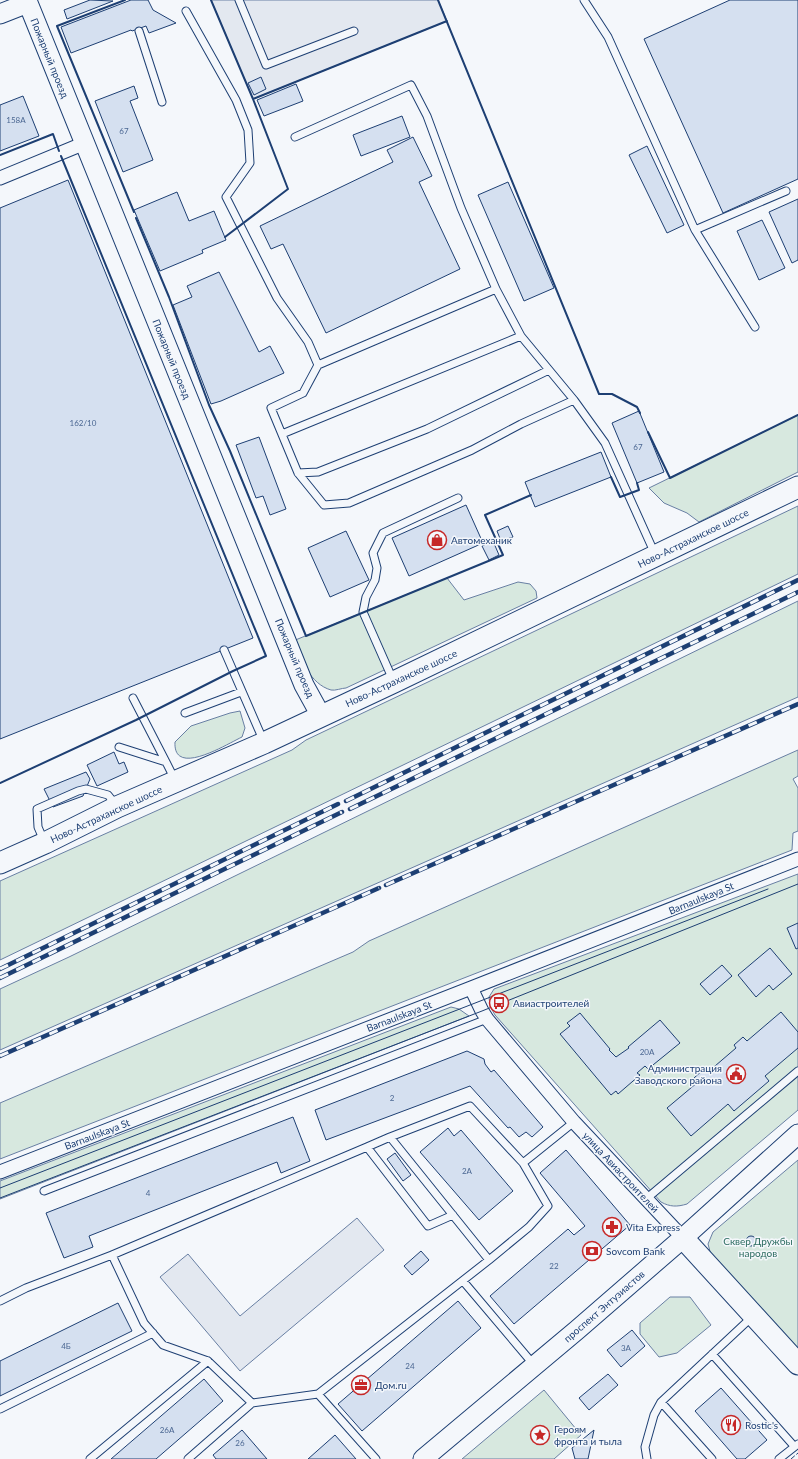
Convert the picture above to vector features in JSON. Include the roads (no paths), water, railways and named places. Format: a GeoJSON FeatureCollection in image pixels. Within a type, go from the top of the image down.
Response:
{"type":"FeatureCollection","features":[{"type":"Feature","properties":{"kind":"main road","name":"Ново-Астраханское шоссе"},"geometry":{"type":"LineString","coordinates":[[0,863],[45,843],[117,807],[264,743],[394,682],[798,487]]}},
{"type":"Feature","properties":{"kind":"main road","name":"улица Авиастроителей"},"geometry":{"type":"LineString","coordinates":[[683,1238],[798,1364]]}},
{"type":"Feature","properties":{"kind":"street"},"geometry":{"type":"LineString","coordinates":[[0,14],[29,1]]}},
{"type":"Feature","properties":{"kind":"street","name":"Пожарный проезд"},"geometry":{"type":"LineString","coordinates":[[29,1],[304,685],[321,716]]}},
{"type":"Feature","properties":{"kind":"street"},"geometry":{"type":"LineString","coordinates":[[0,178],[85,143]]}},
{"type":"Feature","properties":{"kind":"street","name":"Barnaulskaya St"},"geometry":{"type":"LineString","coordinates":[[0,1172],[798,859]]}},
{"type":"Feature","properties":{"kind":"street","name":"улица Авиастроителей"},"geometry":{"type":"LineString","coordinates":[[472,988],[487,1019],[574,1122],[683,1238]]}},
{"type":"Feature","properties":{"kind":"street","name":"проспект Энтузиастов"},"geometry":{"type":"LineString","coordinates":[[428,1458],[683,1238],[798,1134]]}},
{"type":"Feature","properties":{"kind":"lane"},"geometry":{"type":"LineString","coordinates":[[240,0],[266,65],[354,31]]}},
{"type":"Feature","properties":{"kind":"lane"},"geometry":{"type":"LineString","coordinates":[[584,0],[608,37],[695,230],[755,327]]}},
{"type":"Feature","properties":{"kind":"lane"},"geometry":{"type":"LineString","coordinates":[[186,11],[236,100],[248,130],[250,163],[226,197],[277,298],[308,342],[318,365]]}},
{"type":"Feature","properties":{"kind":"lane"},"geometry":{"type":"LineString","coordinates":[[139,31],[144,42],[162,102]]}},
{"type":"Feature","properties":{"kind":"lane"},"geometry":{"type":"LineString","coordinates":[[295,137],[411,85],[427,116],[461,208],[496,289],[521,336],[574,400],[605,442],[656,556]]}},
{"type":"Feature","properties":{"kind":"lane"},"geometry":{"type":"LineString","coordinates":[[695,230],[786,191]]}},
{"type":"Feature","properties":{"kind":"lane"},"geometry":{"type":"LineString","coordinates":[[496,289],[318,365],[303,393],[271,408],[298,473],[324,505],[349,503],[472,450],[521,424],[574,400]]}},
{"type":"Feature","properties":{"kind":"lane"},"geometry":{"type":"LineString","coordinates":[[282,434],[521,336]]}},
{"type":"Feature","properties":{"kind":"lane"},"geometry":{"type":"LineString","coordinates":[[298,473],[318,472],[426,429],[549,370]]}},
{"type":"Feature","properties":{"kind":"lane"},"geometry":{"type":"LineString","coordinates":[[394,682],[363,612],[366,597],[375,580],[377,568],[373,553],[383,533],[458,498]]}},
{"type":"Feature","properties":{"kind":"lane"},"geometry":{"type":"LineString","coordinates":[[224,650],[264,743]]}},
{"type":"Feature","properties":{"kind":"lane"},"geometry":{"type":"LineString","coordinates":[[185,713],[241,692]]}},
{"type":"Feature","properties":{"kind":"lane"},"geometry":{"type":"LineString","coordinates":[[133,698],[176,782]]}},
{"type":"Feature","properties":{"kind":"lane"},"geometry":{"type":"LineString","coordinates":[[119,747],[166,762]]}},
{"type":"Feature","properties":{"kind":"lane"},"geometry":{"type":"LineString","coordinates":[[45,843],[38,827],[37,809],[86,789],[108,795],[117,807]]}},
{"type":"Feature","properties":{"kind":"lane"},"geometry":{"type":"LineString","coordinates":[[44,1191],[487,1019]]}},
{"type":"Feature","properties":{"kind":"lane"},"geometry":{"type":"LineString","coordinates":[[646,1199],[798,1071]]}},
{"type":"Feature","properties":{"kind":"lane"},"geometry":{"type":"LineString","coordinates":[[0,1301],[26,1288],[112,1255],[390,1137],[470,1106],[523,1163],[548,1206],[528,1227],[490,1260],[318,1394],[252,1402],[188,1459]]}},
{"type":"Feature","properties":{"kind":"lane"},"geometry":{"type":"LineString","coordinates":[[523,1163],[574,1122]]}},
{"type":"Feature","properties":{"kind":"lane"},"geometry":{"type":"LineString","coordinates":[[390,1137],[490,1260]]}},
{"type":"Feature","properties":{"kind":"lane"},"geometry":{"type":"LineString","coordinates":[[367,1147],[428,1226],[453,1215]]}},
{"type":"Feature","properties":{"kind":"lane"},"geometry":{"type":"LineString","coordinates":[[112,1255],[144,1323],[163,1345],[208,1362],[252,1402]]}},
{"type":"Feature","properties":{"kind":"lane"},"geometry":{"type":"LineString","coordinates":[[463,1281],[534,1365]]}},
{"type":"Feature","properties":{"kind":"lane"},"geometry":{"type":"LineString","coordinates":[[647,1459],[645,1447],[654,1415],[661,1402],[753,1315]]}},
{"type":"Feature","properties":{"kind":"lane"},"geometry":{"type":"LineString","coordinates":[[0,1409],[153,1333]]}},
{"type":"Feature","properties":{"kind":"lane"},"geometry":{"type":"LineString","coordinates":[[712,1354],[796,1445],[779,1459]]}},
{"type":"Feature","properties":{"kind":"lane"},"geometry":{"type":"LineString","coordinates":[[90,1459],[208,1362]]}},
{"type":"Feature","properties":{"kind":"lane"},"geometry":{"type":"LineString","coordinates":[[318,1394],[376,1459]]}},
{"type":"Feature","properties":{"kind":"lane"},"geometry":{"type":"LineString","coordinates":[[661,1402],[712,1459]]}},
{"type":"Feature","properties":{"kind":"tram line"},"geometry":{"type":"LineString","coordinates":[[0,1198],[482,1011],[798,884]]}},
{"type":"Feature","properties":{"kind":"tram line"},"geometry":{"type":"LineString","coordinates":[[0,1188],[768,889]]}},
{"type":"Feature","properties":{"kind":"railway"},"geometry":{"type":"LineString","coordinates":[[346,801],[798,580]]}},
{"type":"Feature","properties":{"kind":"railway"},"geometry":{"type":"LineString","coordinates":[[350,809],[798,592]]}},
{"type":"Feature","properties":{"kind":"railway"},"geometry":{"type":"LineString","coordinates":[[386,885],[798,704]]}},
{"type":"Feature","properties":{"kind":"railway"},"geometry":{"type":"LineString","coordinates":[[0,969],[338,804]]}},
{"type":"Feature","properties":{"kind":"railway"},"geometry":{"type":"LineString","coordinates":[[0,978],[342,812]]}},
{"type":"Feature","properties":{"kind":"railway"},"geometry":{"type":"LineString","coordinates":[[0,1056],[379,888]]}},
{"type":"Feature","properties":{"kind":"place","name":"Автомеханик"},"geometry":{"type":"Point","coordinates":[437,540]}},
{"type":"Feature","properties":{"kind":"place","name":"Авиастроителей"},"geometry":{"type":"Point","coordinates":[499,1003]}},
{"type":"Feature","properties":{"kind":"place","name":"Администрация Заводского района"},"geometry":{"type":"Point","coordinates":[736,1074]}},
{"type":"Feature","properties":{"kind":"place","name":"Vita Express"},"geometry":{"type":"Point","coordinates":[612,1227]}},
{"type":"Feature","properties":{"kind":"place","name":"Sovcom Bank"},"geometry":{"type":"Point","coordinates":[592,1251]}},
{"type":"Feature","properties":{"kind":"place","name":"Дом.ru"},"geometry":{"type":"Point","coordinates":[361,1385]}},
{"type":"Feature","properties":{"kind":"place","name":"Rostic's"},"geometry":{"type":"Point","coordinates":[731,1425]}},
{"type":"Feature","properties":{"kind":"place","name":"Героям фронта и тыла"},"geometry":{"type":"Point","coordinates":[540,1435]}},
{"type":"Feature","properties":{"kind":"park label","name":"Сквер Дружбы народов"},"geometry":{"type":"Point","coordinates":[758,1246]}}]}
